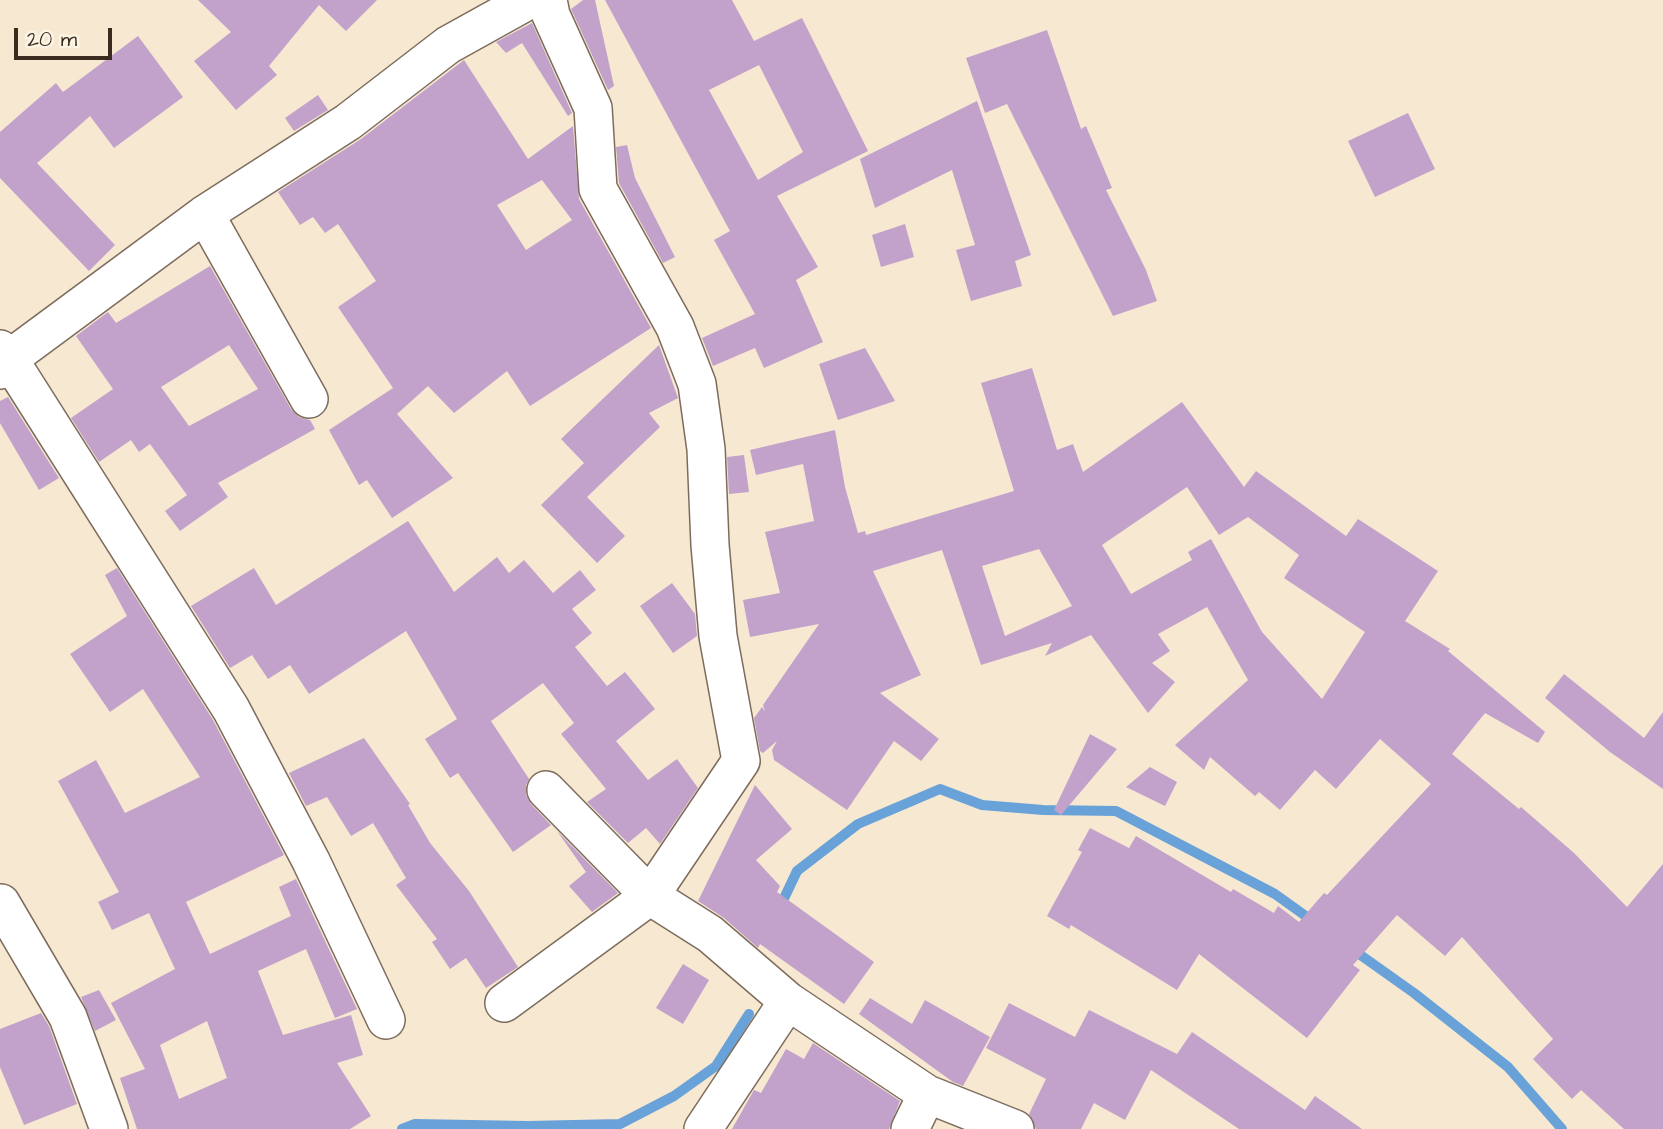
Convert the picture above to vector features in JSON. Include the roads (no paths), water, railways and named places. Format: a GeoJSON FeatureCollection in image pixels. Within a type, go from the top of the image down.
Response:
{"type":"FeatureCollection","features":[{"type":"Feature","properties":{"kind":"street"},"geometry":{"type":"LineString","coordinates":[[386,1020],[310,861],[231,709],[3,359],[205,215],[348,122],[448,45],[529,0]]}},
{"type":"Feature","properties":{"kind":"street"},"geometry":{"type":"LineString","coordinates":[[505,1003],[650,896],[741,761],[718,636],[710,545],[706,449],[697,384],[675,327],[598,189],[593,108],[551,15],[548,0]]}},
{"type":"Feature","properties":{"kind":"street"},"geometry":{"type":"LineString","coordinates":[[205,215],[309,398]]}},
{"type":"Feature","properties":{"kind":"street"},"geometry":{"type":"LineString","coordinates":[[546,790],[650,896],[710,934],[788,1001],[927,1094],[1015,1129]]}},
{"type":"Feature","properties":{"kind":"street"},"geometry":{"type":"LineString","coordinates":[[1,903],[68,1017],[109,1129]]}},
{"type":"Feature","properties":{"kind":"street"},"geometry":{"type":"LineString","coordinates":[[703,1129],[788,1001]]}},
{"type":"Feature","properties":{"kind":"street"},"geometry":{"type":"LineString","coordinates":[[910,1129],[927,1094]]}},
{"type":"Feature","properties":{"kind":"waterway"},"geometry":{"type":"LineString","coordinates":[[779,909],[797,871],[858,824],[940,789],[982,805],[1043,810],[1116,811],[1275,894],[1314,922]]}},
{"type":"Feature","properties":{"kind":"waterway"},"geometry":{"type":"LineString","coordinates":[[1352,949],[1414,993],[1508,1067],[1562,1129]]}},
{"type":"Feature","properties":{"kind":"waterway"},"geometry":{"type":"LineString","coordinates":[[402,1129],[415,1124],[620,1124],[674,1096],[716,1066],[749,1014]]}}]}
